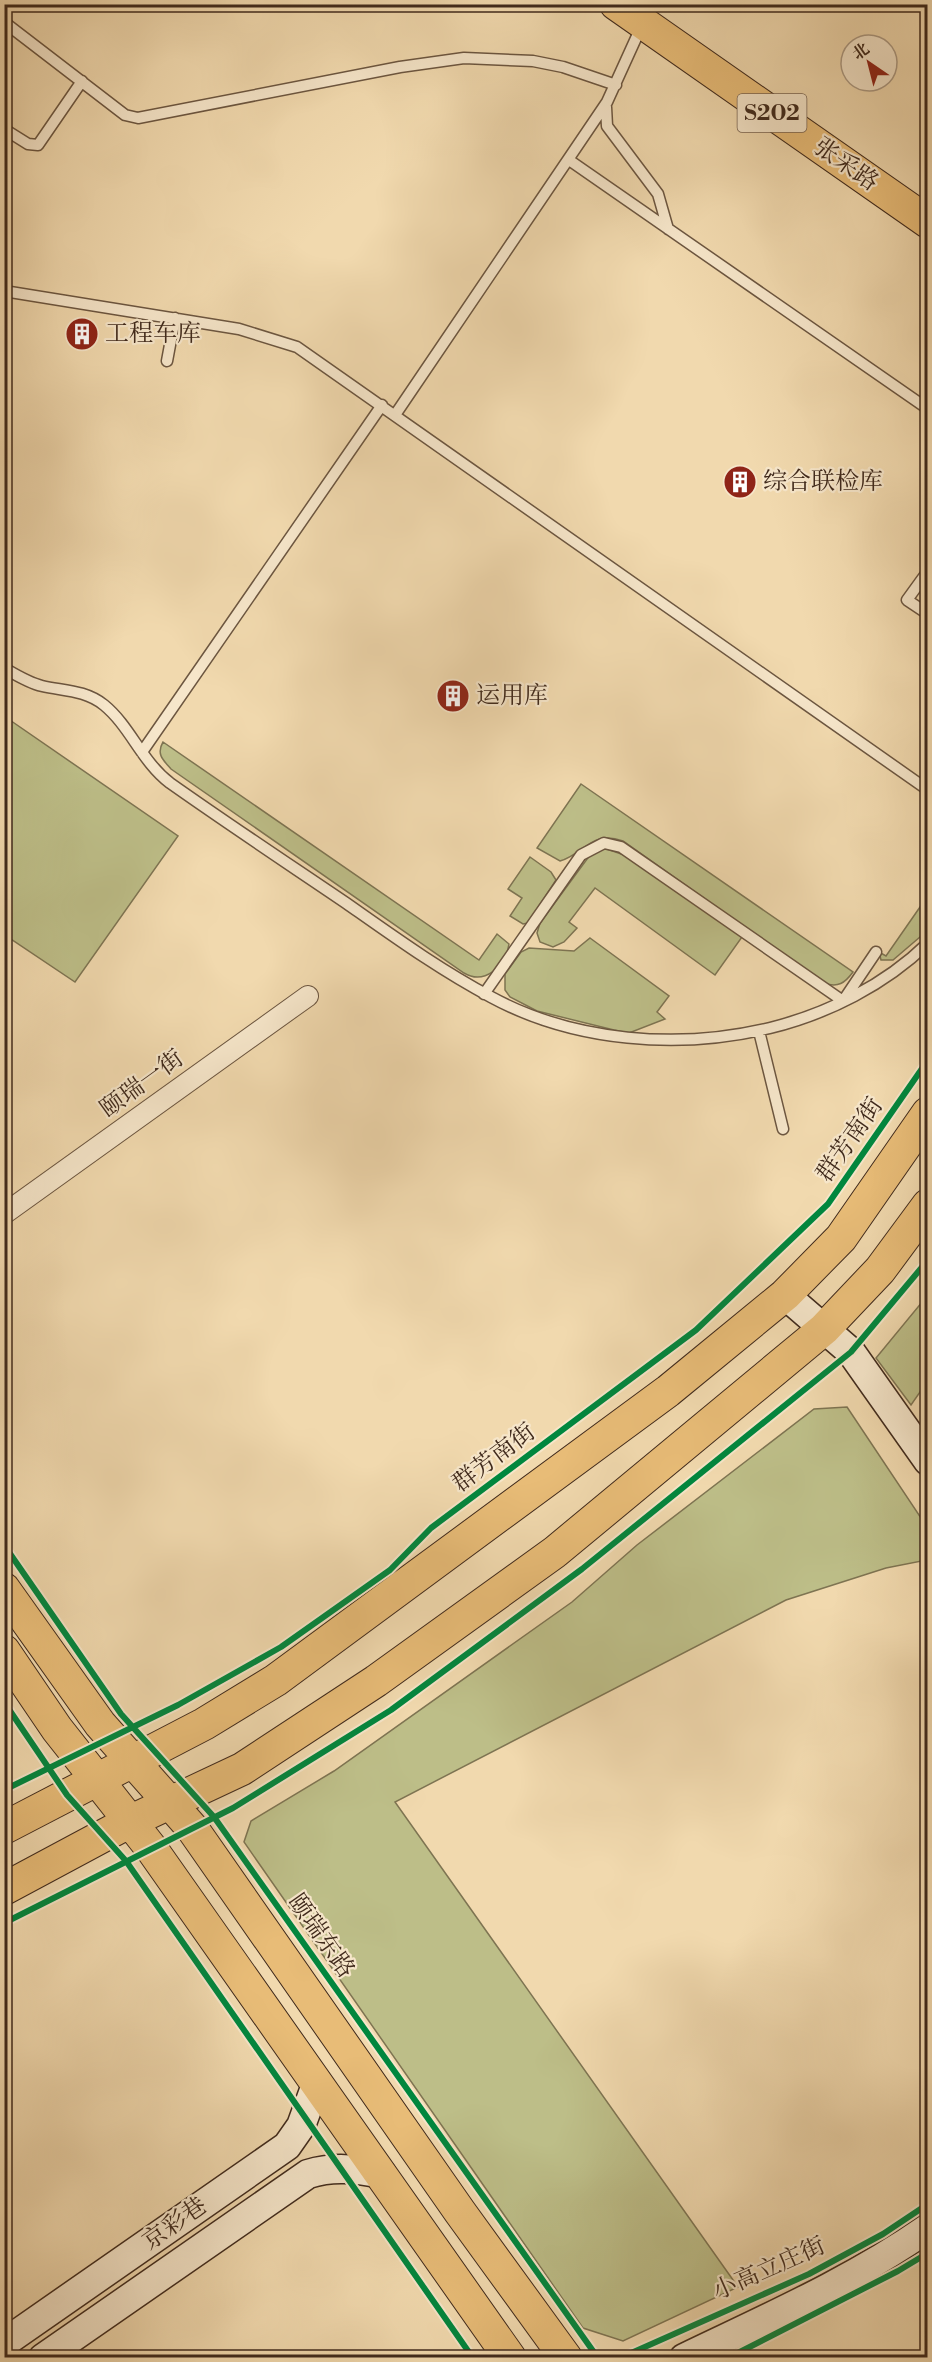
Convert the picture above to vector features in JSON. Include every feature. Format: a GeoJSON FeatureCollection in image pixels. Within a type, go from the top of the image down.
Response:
{"type":"FeatureCollection","features":[{"type":"Feature","properties":{"kind":"main road","name":"张采路"},"geometry":{"type":"LineString","coordinates":[[616,4],[648,14],[927,196]]}},
{"type":"Feature","properties":{"kind":"main road","name":"张采路"},"geometry":{"type":"LineString","coordinates":[[648,14],[927,222]]}},
{"type":"Feature","properties":{"kind":"main road","name":"群芳南街"},"geometry":{"type":"LineString","coordinates":[[4,1828],[204,1724],[276,1680],[668,1391],[785,1295],[841,1238],[927,1113]]}},
{"type":"Feature","properties":{"kind":"main road"},"geometry":{"type":"LineString","coordinates":[[4,1889],[129,1822],[252,1763],[376,1681],[546,1559],[824,1329],[880,1270],[927,1205]]}},
{"type":"Feature","properties":{"kind":"main road","name":"颐瑞东路"},"geometry":{"type":"LineString","coordinates":[[4,1589],[100,1724],[192,1827],[460,2212],[566,2358]]}},
{"type":"Feature","properties":{"kind":"main road"},"geometry":{"type":"LineString","coordinates":[[4,1651],[57,1729],[152,1848],[510,2358]]}},
{"type":"Feature","properties":{"kind":"street","name":"颐瑞一街"},"geometry":{"type":"LineString","coordinates":[[4,1214],[308,996]]}},
{"type":"Feature","properties":{"kind":"street"},"geometry":{"type":"LineString","coordinates":[[785,1295],[851,1352],[927,1461]]}},
{"type":"Feature","properties":{"kind":"street","name":"京彩巷"},"geometry":{"type":"LineString","coordinates":[[4,2343],[287,2146],[301,2126],[317,2082]]}},
{"type":"Feature","properties":{"kind":"street","name":"京彩巷"},"geometry":{"type":"LineString","coordinates":[[43,2358],[308,2174],[328,2168],[350,2168],[382,2175]]}},
{"type":"Feature","properties":{"kind":"street","name":"小高立庄街"},"geometry":{"type":"LineString","coordinates":[[684,2358],[835,2284],[895,2251],[927,2228]]}},
{"type":"Feature","properties":{"kind":"lane"},"geometry":{"type":"LineString","coordinates":[[396,415],[607,102],[648,14]]}},
{"type":"Feature","properties":{"kind":"lane"},"geometry":{"type":"LineString","coordinates":[[4,22],[125,115],[138,118],[400,67],[464,58],[500,58],[548,64],[616,85]]}},
{"type":"Feature","properties":{"kind":"lane"},"geometry":{"type":"LineString","coordinates":[[4,129],[28,144],[38,145],[82,81]]}},
{"type":"Feature","properties":{"kind":"lane"},"geometry":{"type":"LineString","coordinates":[[607,102],[604,114],[608,126],[658,194],[665,211],[668,229]]}},
{"type":"Feature","properties":{"kind":"lane"},"geometry":{"type":"LineString","coordinates":[[568,160],[927,409]]}},
{"type":"Feature","properties":{"kind":"lane"},"geometry":{"type":"LineString","coordinates":[[4,291],[239,329],[284,341],[307,353],[927,790]]}},
{"type":"Feature","properties":{"kind":"lane"},"geometry":{"type":"LineString","coordinates":[[167,361],[175,318]]}},
{"type":"Feature","properties":{"kind":"lane"},"geometry":{"type":"LineString","coordinates":[[142,752],[382,405]]}},
{"type":"Feature","properties":{"kind":"lane"},"geometry":{"type":"LineString","coordinates":[[927,571],[907,600],[927,614]]}},
{"type":"Feature","properties":{"kind":"lane"},"geometry":{"type":"LineString","coordinates":[[4,668],[36,684],[93,698],[114,716],[170,783],[439,967],[484,994],[550,1021],[611,1036],[674,1041],[737,1036],[799,1021],[858,995],[913,957],[927,943]]}},
{"type":"Feature","properties":{"kind":"lane"},"geometry":{"type":"LineString","coordinates":[[484,994],[581,855],[597,845],[608,843],[625,849],[843,1001]]}},
{"type":"Feature","properties":{"kind":"lane"},"geometry":{"type":"LineString","coordinates":[[843,1001],[876,952]]}},
{"type":"Feature","properties":{"kind":"lane"},"geometry":{"type":"LineString","coordinates":[[759,1031],[783,1129]]}},
{"type":"Feature","properties":{"kind":"green space"},"geometry":{"type":"Polygon","coordinates":[[[4,716],[178,836],[75,982],[5,935],[4,716]]]}},
{"type":"Feature","properties":{"kind":"green space"},"geometry":{"type":"Polygon","coordinates":[[[163,742],[479,960],[497,934],[509,944],[504,960],[493,972],[486,975],[479,977],[464,973],[171,769],[160,753],[163,742]]]}},
{"type":"Feature","properties":{"kind":"green space"},"geometry":{"type":"Polygon","coordinates":[[[581,784],[853,972],[841,984],[824,983],[623,841],[612,838],[596,840],[560,861],[537,848],[581,784]]]}},
{"type":"Feature","properties":{"kind":"green space"},"geometry":{"type":"Polygon","coordinates":[[[604,848],[627,856],[742,937],[715,975],[595,888],[569,922],[577,928],[564,942],[553,947],[540,942],[537,933],[540,923],[590,855],[604,848]]]}},
{"type":"Feature","properties":{"kind":"green space"},"geometry":{"type":"Polygon","coordinates":[[[530,857],[551,872],[556,880],[528,923],[523,924],[510,916],[522,898],[508,889],[530,857]]]}},
{"type":"Feature","properties":{"kind":"green space"},"geometry":{"type":"Polygon","coordinates":[[[927,897],[927,931],[893,960],[881,960],[879,952],[886,956],[927,897]]]}},
{"type":"Feature","properties":{"kind":"green space"},"geometry":{"type":"Polygon","coordinates":[[[590,938],[669,996],[657,1012],[665,1019],[629,1033],[537,1011],[510,997],[505,990],[505,974],[521,952],[529,948],[574,951],[590,938]]]}},
{"type":"Feature","properties":{"kind":"green space"},"geometry":{"type":"Polygon","coordinates":[[[927,1296],[927,1382],[911,1405],[876,1358],[927,1296]]]}},
{"type":"Feature","properties":{"kind":"green space"},"geometry":{"type":"Polygon","coordinates":[[[847,1407],[927,1527],[927,1560],[886,1568],[786,1600],[395,1802],[738,2287],[623,2341],[583,2328],[244,1842],[251,1821],[334,1771],[572,1602],[637,1545],[814,1409],[847,1407]]]}},
{"type":"Feature","properties":{"kind":"cycle path"},"geometry":{"type":"LineString","coordinates":[[4,1790],[178,1705],[281,1647],[390,1570],[431,1528],[696,1330],[828,1204],[928,1060]]}},
{"type":"Feature","properties":{"kind":"cycle path"},"geometry":{"type":"LineString","coordinates":[[4,1923],[233,1808],[391,1710],[582,1569],[851,1352],[928,1260]]}},
{"type":"Feature","properties":{"kind":"cycle path"},"geometry":{"type":"LineString","coordinates":[[4,1545],[121,1714],[214,1817],[598,2358]]}},
{"type":"Feature","properties":{"kind":"cycle path"},"geometry":{"type":"LineString","coordinates":[[4,1702],[67,1795],[126,1861],[473,2358]]}},
{"type":"Feature","properties":{"kind":"cycle path"},"geometry":{"type":"LineString","coordinates":[[620,2358],[809,2274],[883,2234],[928,2204]]}},
{"type":"Feature","properties":{"kind":"cycle path"},"geometry":{"type":"LineString","coordinates":[[728,2358],[898,2271],[928,2253]]}},
{"type":"Feature","properties":{"kind":"place","name":"工程车库"},"geometry":{"type":"Point","coordinates":[82,334]}},
{"type":"Feature","properties":{"kind":"place","name":"综合联检库"},"geometry":{"type":"Point","coordinates":[740,482]}},
{"type":"Feature","properties":{"kind":"place","name":"运用库"},"geometry":{"type":"Point","coordinates":[453,696]}}]}
